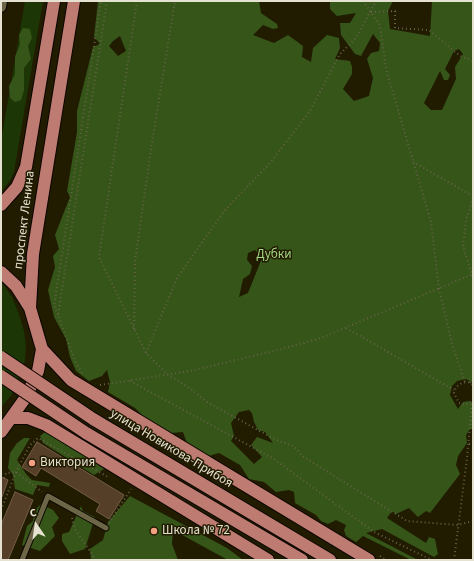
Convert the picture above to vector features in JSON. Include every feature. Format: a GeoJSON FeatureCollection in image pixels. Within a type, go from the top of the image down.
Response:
{"type":"FeatureCollection","features":[{"type":"Feature","properties":{"kind":"main road","name":"проспект Ленина"},"geometry":{"type":"LineString","coordinates":[[1,205],[17,187],[26,167],[54,1]]}},
{"type":"Feature","properties":{"kind":"main road","name":"проспект Ленина"},"geometry":{"type":"LineString","coordinates":[[42,348],[30,308],[33,254],[74,1]]}},
{"type":"Feature","properties":{"kind":"main road"},"geometry":{"type":"LineString","coordinates":[[1,272],[16,286],[30,308]]}},
{"type":"Feature","properties":{"kind":"main road"},"geometry":{"type":"LineString","coordinates":[[1,432],[26,397],[35,377],[42,348]]}},
{"type":"Feature","properties":{"kind":"main road"},"geometry":{"type":"LineString","coordinates":[[42,348],[71,380],[369,560]]}},
{"type":"Feature","properties":{"kind":"main road","name":"улица Новикова-Прибоя"},"geometry":{"type":"LineString","coordinates":[[1,357],[93,419],[330,560]]}},
{"type":"Feature","properties":{"kind":"main road"},"geometry":{"type":"LineString","coordinates":[[1,376],[86,432],[302,560]]}},
{"type":"Feature","properties":{"kind":"main road"},"geometry":{"type":"LineString","coordinates":[[12,418],[28,418],[46,425],[268,560]]}},
{"type":"Feature","properties":{"kind":"street"},"geometry":{"type":"LineString","coordinates":[[1,7],[2,1]]}},
{"type":"Feature","properties":{"kind":"lane"},"geometry":{"type":"LineString","coordinates":[[22,560],[48,496],[106,528]]}},
{"type":"Feature","properties":{"kind":"path"},"geometry":{"type":"LineString","coordinates":[[78,368],[54,306],[101,1]]}},
{"type":"Feature","properties":{"kind":"path"},"geometry":{"type":"LineString","coordinates":[[58,316],[107,1]]}},
{"type":"Feature","properties":{"kind":"path"},"geometry":{"type":"LineString","coordinates":[[137,1],[98,257],[146,353],[167,374],[191,388],[207,402],[276,440],[294,446],[302,456],[407,521],[458,525],[473,521]]}},
{"type":"Feature","properties":{"kind":"path"},"geometry":{"type":"LineString","coordinates":[[134,330],[135,262],[152,143],[175,1]]}},
{"type":"Feature","properties":{"kind":"path"},"geometry":{"type":"LineString","coordinates":[[363,1],[380,25],[386,69],[432,222],[439,289],[452,344],[465,382]]}},
{"type":"Feature","properties":{"kind":"path"},"geometry":{"type":"LineString","coordinates":[[146,353],[177,278],[225,210],[270,163],[310,111],[340,54],[356,38],[376,1]]}},
{"type":"Feature","properties":{"kind":"path"},"geometry":{"type":"LineString","coordinates":[[371,12],[395,11],[395,28],[429,30],[460,56],[473,61]]}},
{"type":"Feature","properties":{"kind":"path"},"geometry":{"type":"LineString","coordinates":[[99,385],[190,371],[321,338],[473,276],[463,246],[466,221],[473,197],[413,161]]}},
{"type":"Feature","properties":{"kind":"path"},"geometry":{"type":"LineString","coordinates":[[345,328],[454,390]]}},
{"type":"Feature","properties":{"kind":"path"},"geometry":{"type":"LineString","coordinates":[[473,379],[472,384],[465,382],[458,384],[454,390],[454,397],[465,405],[473,401]]}},
{"type":"Feature","properties":{"kind":"path"},"geometry":{"type":"LineString","coordinates":[[129,381],[274,459],[374,532],[432,560]]}},
{"type":"Feature","properties":{"kind":"path"},"geometry":{"type":"LineString","coordinates":[[454,560],[473,401]]}},
{"type":"Feature","properties":{"kind":"path"},"geometry":{"type":"LineString","coordinates":[[1,510],[16,472],[30,445],[38,438]]}},
{"type":"Feature","properties":{"kind":"path"},"geometry":{"type":"LineString","coordinates":[[469,444],[473,443]]}},
{"type":"Feature","properties":{"kind":"path"},"geometry":{"type":"LineString","coordinates":[[4,478],[6,472],[16,472],[48,496]]}},
{"type":"Feature","properties":{"kind":"path"},"geometry":{"type":"LineString","coordinates":[[106,528],[131,489]]}},
{"type":"Feature","properties":{"kind":"path"},"geometry":{"type":"LineString","coordinates":[[69,507],[75,529],[96,560]]}},
{"type":"Feature","properties":{"kind":"green space"},"geometry":{"type":"Polygon","coordinates":[[[25,1],[43,1],[14,172],[11,179],[1,192],[1,141],[25,1]]]}},
{"type":"Feature","properties":{"kind":"green space","name":"Дубки"},"geometry":{"type":"Polygon","coordinates":[[[98,1],[259,1],[261,13],[277,24],[278,28],[273,29],[263,25],[253,35],[274,43],[288,35],[303,46],[302,57],[311,62],[313,48],[327,35],[339,38],[340,48],[335,59],[350,61],[352,74],[343,89],[354,101],[369,96],[373,78],[367,59],[371,53],[379,51],[380,43],[373,34],[361,56],[355,54],[341,35],[340,23],[350,23],[356,13],[337,16],[330,9],[330,1],[393,1],[388,11],[390,29],[430,36],[432,1],[473,1],[473,383],[466,379],[457,381],[452,386],[450,395],[458,409],[463,402],[469,401],[473,403],[473,429],[470,429],[466,435],[467,443],[458,456],[456,465],[460,474],[430,513],[426,511],[418,517],[409,508],[396,514],[392,511],[387,518],[426,543],[429,537],[435,539],[438,554],[434,557],[382,529],[366,533],[418,560],[411,560],[363,536],[356,542],[346,536],[344,530],[346,525],[336,520],[328,524],[321,521],[316,515],[295,503],[294,492],[289,490],[276,492],[264,482],[249,479],[240,465],[219,453],[209,456],[187,443],[183,432],[171,433],[155,428],[135,408],[108,392],[110,382],[107,370],[102,376],[89,381],[76,371],[70,357],[66,339],[54,317],[48,290],[55,267],[53,256],[59,249],[55,235],[70,197],[67,191],[77,132],[77,111],[93,47],[100,44],[94,37],[98,1]],[[120,36],[109,46],[118,56],[126,51],[120,36]],[[459,49],[454,51],[445,69],[450,75],[448,80],[444,80],[440,71],[424,103],[431,110],[442,110],[456,79],[455,67],[463,54],[459,49]],[[255,250],[248,253],[247,260],[252,266],[250,274],[243,279],[239,297],[248,293],[262,258],[255,250]],[[249,410],[239,412],[231,423],[234,436],[231,441],[254,464],[262,457],[251,445],[257,437],[273,443],[265,432],[258,430],[252,413],[249,410]]]}},
{"type":"Feature","properties":{"kind":"green space"},"geometry":{"type":"Polygon","coordinates":[[[23,28],[30,29],[32,38],[28,46],[31,59],[24,68],[24,90],[21,100],[15,102],[10,98],[9,86],[15,74],[15,57],[20,44],[19,35],[23,28]]]}},
{"type":"Feature","properties":{"kind":"green space"},"geometry":{"type":"Polygon","coordinates":[[[1,281],[12,297],[19,314],[24,331],[26,346],[25,361],[11,396],[1,407],[1,281]]]}},
{"type":"Feature","properties":{"kind":"green space"},"geometry":{"type":"Polygon","coordinates":[[[45,432],[80,452],[104,469],[94,475],[43,443],[40,436],[45,432]]]}},
{"type":"Feature","properties":{"kind":"green space"},"geometry":{"type":"Polygon","coordinates":[[[24,438],[30,438],[17,460],[32,480],[50,483],[49,487],[37,485],[33,495],[15,489],[13,475],[8,468],[10,453],[17,443],[24,438]]]}},
{"type":"Feature","properties":{"kind":"green space","name":"Школа № 72"},"geometry":{"type":"Polygon","coordinates":[[[130,496],[227,548],[243,560],[228,560],[173,530],[172,544],[178,560],[91,560],[90,549],[103,540],[108,522],[130,496]]]}},
{"type":"Feature","properties":{"kind":"green space"},"geometry":{"type":"Polygon","coordinates":[[[41,504],[53,510],[59,518],[52,527],[55,536],[40,551],[22,545],[27,526],[33,521],[34,511],[41,504]]]}},
{"type":"Feature","properties":{"kind":"green space"},"geometry":{"type":"Polygon","coordinates":[[[81,506],[83,511],[95,517],[85,549],[70,554],[62,541],[62,534],[69,532],[81,506]]]}},
{"type":"Feature","properties":{"kind":"building"},"geometry":{"type":"Polygon","coordinates":[[[37,442],[124,495],[109,519],[96,511],[100,504],[41,468],[36,476],[22,467],[37,442]]]}},
{"type":"Feature","properties":{"kind":"building"},"geometry":{"type":"Polygon","coordinates":[[[1,477],[8,480],[2,497],[1,497],[1,477]]]}},
{"type":"Feature","properties":{"kind":"building"},"geometry":{"type":"Polygon","coordinates":[[[15,492],[33,500],[8,560],[1,560],[1,525],[15,492]]]}},
{"type":"Feature","properties":{"kind":"place","name":"Виктория"},"geometry":{"type":"Point","coordinates":[32,463]}},
{"type":"Feature","properties":{"kind":"place","name":"Школа № 72"},"geometry":{"type":"Point","coordinates":[154,531]}}]}
